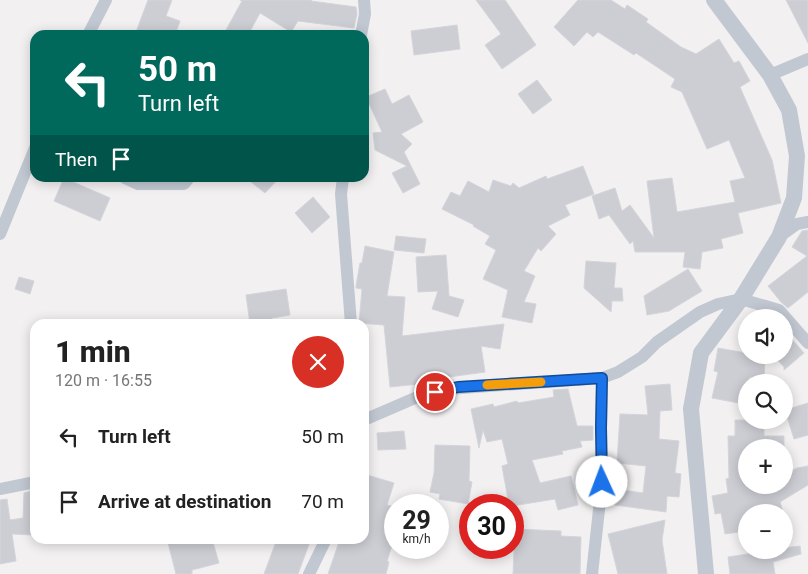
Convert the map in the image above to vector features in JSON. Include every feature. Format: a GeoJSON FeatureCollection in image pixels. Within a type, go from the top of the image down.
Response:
{"type":"FeatureCollection","features":[{"type":"Feature","properties":{"kind":"street"},"geometry":{"type":"LineString","coordinates":[[91,30],[106,0]]}},
{"type":"Feature","properties":{"kind":"street"},"geometry":{"type":"LineString","coordinates":[[363,30],[365,14],[364,0]]}},
{"type":"Feature","properties":{"kind":"street"},"geometry":{"type":"LineString","coordinates":[[706,574],[691,409],[701,353],[741,299],[779,237],[794,198],[798,156],[789,110],[770,75],[714,0]]}},
{"type":"Feature","properties":{"kind":"street"},"geometry":{"type":"LineString","coordinates":[[770,75],[808,59]]}},
{"type":"Feature","properties":{"kind":"street"},"geometry":{"type":"LineString","coordinates":[[0,234],[30,160]]}},
{"type":"Feature","properties":{"kind":"street"},"geometry":{"type":"LineString","coordinates":[[134,182],[138,184],[154,182]]}},
{"type":"Feature","properties":{"kind":"street"},"geometry":{"type":"LineString","coordinates":[[169,182],[184,184],[186,182]]}},
{"type":"Feature","properties":{"kind":"street"},"geometry":{"type":"LineString","coordinates":[[342,182],[341,194],[351,319]]}},
{"type":"Feature","properties":{"kind":"street"},"geometry":{"type":"LineString","coordinates":[[779,237],[798,224],[808,222]]}},
{"type":"Feature","properties":{"kind":"street"},"geometry":{"type":"LineString","coordinates":[[369,418],[422,395],[458,387],[602,378],[618,372],[642,357],[657,342],[700,312],[718,304],[741,299],[779,310],[808,343]]}},
{"type":"Feature","properties":{"kind":"street"},"geometry":{"type":"LineString","coordinates":[[592,574],[602,482],[602,378]]}},
{"type":"Feature","properties":{"kind":"street"},"geometry":{"type":"LineString","coordinates":[[0,489],[30,483]]}},
{"type":"Feature","properties":{"kind":"street"},"geometry":{"type":"LineString","coordinates":[[309,574],[324,544]]}},
{"type":"Feature","properties":{"kind":"building"},"geometry":{"type":"Polygon","coordinates":[[[148,0],[172,0],[166,16],[180,21],[177,30],[137,30],[148,0]]]}},
{"type":"Feature","properties":{"kind":"building"},"geometry":{"type":"Polygon","coordinates":[[[240,0],[312,0],[356,7],[357,14],[354,28],[298,21],[292,30],[288,30],[260,13],[251,30],[226,30],[242,1],[240,0]]]}},
{"type":"Feature","properties":{"kind":"building"},"geometry":{"type":"Polygon","coordinates":[[[476,0],[505,0],[536,45],[502,69],[485,45],[501,34],[476,0]]]}},
{"type":"Feature","properties":{"kind":"building"},"geometry":{"type":"Polygon","coordinates":[[[578,0],[611,0],[625,9],[627,5],[648,19],[646,22],[681,47],[696,54],[719,39],[734,63],[739,61],[750,81],[740,87],[772,160],[781,203],[738,213],[743,233],[721,239],[723,248],[702,252],[700,269],[683,267],[685,252],[635,252],[633,241],[630,244],[609,215],[599,219],[592,196],[615,188],[622,211],[630,205],[654,238],[647,181],[672,178],[677,212],[735,202],[730,181],[745,178],[729,140],[707,149],[682,92],[671,87],[675,79],[636,53],[634,55],[598,32],[593,37],[587,32],[574,46],[554,27],[578,0]]]}},
{"type":"Feature","properties":{"kind":"building"},"geometry":{"type":"Polygon","coordinates":[[[786,0],[808,0],[808,43],[786,0]]]}},
{"type":"Feature","properties":{"kind":"building"},"geometry":{"type":"Polygon","coordinates":[[[457,25],[460,49],[414,55],[411,31],[457,25]]]}},
{"type":"Feature","properties":{"kind":"building"},"geometry":{"type":"Polygon","coordinates":[[[537,80],[552,100],[533,114],[518,94],[537,80]]]}},
{"type":"Feature","properties":{"kind":"building"},"geometry":{"type":"Polygon","coordinates":[[[385,89],[392,104],[409,95],[423,122],[401,134],[412,144],[404,152],[420,184],[403,193],[392,173],[407,166],[375,150],[373,133],[382,132],[369,104],[369,96],[385,89]]]}},
{"type":"Feature","properties":{"kind":"building"},"geometry":{"type":"Polygon","coordinates":[[[583,166],[594,194],[565,205],[570,215],[548,226],[556,234],[541,251],[538,248],[524,271],[535,276],[524,302],[536,304],[532,323],[502,317],[508,290],[483,279],[496,250],[485,244],[490,236],[474,225],[442,209],[451,192],[460,196],[468,181],[489,192],[493,180],[511,186],[513,183],[519,188],[546,176],[547,179],[583,166]]]}},
{"type":"Feature","properties":{"kind":"building"},"geometry":{"type":"Polygon","coordinates":[[[62,182],[73,182],[110,198],[100,221],[54,201],[62,182]]]}},
{"type":"Feature","properties":{"kind":"building"},"geometry":{"type":"Polygon","coordinates":[[[251,182],[275,182],[265,193],[251,182]]]}},
{"type":"Feature","properties":{"kind":"building"},"geometry":{"type":"Polygon","coordinates":[[[313,197],[330,217],[312,233],[295,213],[313,197]]]}},
{"type":"Feature","properties":{"kind":"building"},"geometry":{"type":"Polygon","coordinates":[[[808,230],[808,292],[788,308],[768,286],[807,256],[792,247],[802,231],[808,230]]]}},
{"type":"Feature","properties":{"kind":"building"},"geometry":{"type":"Polygon","coordinates":[[[396,236],[426,239],[424,253],[394,250],[396,236]]]}},
{"type":"Feature","properties":{"kind":"building"},"geometry":{"type":"Polygon","coordinates":[[[365,246],[394,252],[387,296],[405,297],[402,336],[504,324],[500,349],[481,346],[485,372],[449,377],[449,379],[419,384],[390,387],[384,325],[369,324],[369,319],[359,319],[362,289],[356,288],[356,286],[360,263],[362,263],[365,246]]]}},
{"type":"Feature","properties":{"kind":"building"},"geometry":{"type":"Polygon","coordinates":[[[446,255],[449,296],[464,300],[458,317],[432,309],[438,291],[418,292],[416,257],[446,255]]]}},
{"type":"Feature","properties":{"kind":"building"},"geometry":{"type":"Polygon","coordinates":[[[586,261],[616,263],[614,288],[622,288],[623,301],[612,301],[611,312],[584,288],[586,261]]]}},
{"type":"Feature","properties":{"kind":"building"},"geometry":{"type":"Polygon","coordinates":[[[688,269],[702,291],[669,311],[647,315],[644,296],[688,269]]]}},
{"type":"Feature","properties":{"kind":"building"},"geometry":{"type":"Polygon","coordinates":[[[19,277],[34,281],[30,294],[15,289],[19,277]]]}},
{"type":"Feature","properties":{"kind":"building"},"geometry":{"type":"Polygon","coordinates":[[[286,289],[290,315],[272,319],[249,319],[246,295],[286,289]]]}},
{"type":"Feature","properties":{"kind":"building"},"geometry":{"type":"Polygon","coordinates":[[[793,340],[804,353],[793,362],[793,340]]]}},
{"type":"Feature","properties":{"kind":"building"},"geometry":{"type":"Polygon","coordinates":[[[718,348],[738,352],[738,364],[765,364],[764,374],[738,374],[738,403],[712,398],[718,372],[714,371],[718,348]]]}},
{"type":"Feature","properties":{"kind":"building"},"geometry":{"type":"Polygon","coordinates":[[[781,364],[791,364],[784,370],[781,364]]]}},
{"type":"Feature","properties":{"kind":"building"},"geometry":{"type":"Polygon","coordinates":[[[670,384],[672,410],[660,411],[659,439],[679,441],[675,473],[681,474],[679,497],[667,496],[666,512],[615,505],[616,489],[643,493],[646,466],[617,463],[620,414],[648,415],[645,386],[670,384]]]}},
{"type":"Feature","properties":{"kind":"building"},"geometry":{"type":"Polygon","coordinates":[[[568,389],[577,426],[593,426],[593,440],[580,441],[582,447],[562,451],[563,454],[532,460],[540,483],[571,476],[578,505],[558,510],[555,499],[524,504],[524,494],[507,494],[502,466],[508,464],[502,439],[487,442],[483,430],[479,448],[471,409],[493,404],[494,407],[517,401],[518,403],[554,397],[553,390],[568,389]]]}},
{"type":"Feature","properties":{"kind":"building"},"geometry":{"type":"Polygon","coordinates":[[[808,403],[808,435],[794,439],[791,429],[793,429],[793,408],[808,403]]]}},
{"type":"Feature","properties":{"kind":"building"},"geometry":{"type":"Polygon","coordinates":[[[735,420],[738,420],[738,429],[764,429],[764,436],[784,436],[784,439],[738,439],[738,494],[793,494],[793,470],[808,466],[808,485],[780,502],[781,504],[738,504],[738,532],[725,534],[721,513],[715,514],[712,496],[728,493],[726,479],[729,478],[728,436],[735,436],[735,420]]]}},
{"type":"Feature","properties":{"kind":"building"},"geometry":{"type":"Polygon","coordinates":[[[404,431],[406,449],[378,450],[377,433],[404,431]]]}},
{"type":"Feature","properties":{"kind":"building"},"geometry":{"type":"Polygon","coordinates":[[[435,445],[470,446],[469,481],[472,482],[470,494],[459,494],[459,502],[449,501],[449,494],[430,492],[434,473],[435,445]]]}},
{"type":"Feature","properties":{"kind":"building"},"geometry":{"type":"Polygon","coordinates":[[[369,476],[394,483],[390,494],[384,494],[384,559],[388,559],[389,562],[386,574],[328,574],[338,544],[369,544],[369,476]]]}},
{"type":"Feature","properties":{"kind":"building"},"geometry":{"type":"Polygon","coordinates":[[[30,491],[30,535],[12,534],[16,561],[0,564],[0,500],[7,499],[10,520],[23,518],[24,493],[30,491]]]}},
{"type":"Feature","properties":{"kind":"building"},"geometry":{"type":"Polygon","coordinates":[[[665,520],[662,540],[667,574],[618,574],[608,534],[665,520]]]}},
{"type":"Feature","properties":{"kind":"building"},"geometry":{"type":"Polygon","coordinates":[[[524,529],[561,531],[561,536],[581,537],[580,574],[513,574],[514,559],[524,559],[524,529]]]}},
{"type":"Feature","properties":{"kind":"building"},"geometry":{"type":"Polygon","coordinates":[[[168,544],[213,544],[219,563],[192,570],[192,574],[176,574],[168,544]]]}},
{"type":"Feature","properties":{"kind":"building"},"geometry":{"type":"Polygon","coordinates":[[[275,544],[309,544],[298,574],[264,574],[275,544]]]}},
{"type":"Feature","properties":{"kind":"building"},"geometry":{"type":"Polygon","coordinates":[[[800,546],[801,554],[793,556],[793,547],[800,546]]]}},
{"type":"Feature","properties":{"kind":"building"},"geometry":{"type":"Polygon","coordinates":[[[738,555],[738,559],[784,559],[773,562],[775,574],[730,574],[728,557],[738,555]]]}},
{"type":"Feature","properties":{"kind":"slow traffic"},"geometry":{"type":"LineString","coordinates":[[487,385],[541,382]]}},
{"type":"Feature","properties":{"kind":"route"},"geometry":{"type":"LineString","coordinates":[[435,392],[458,387],[602,378],[602,482]]}}]}
